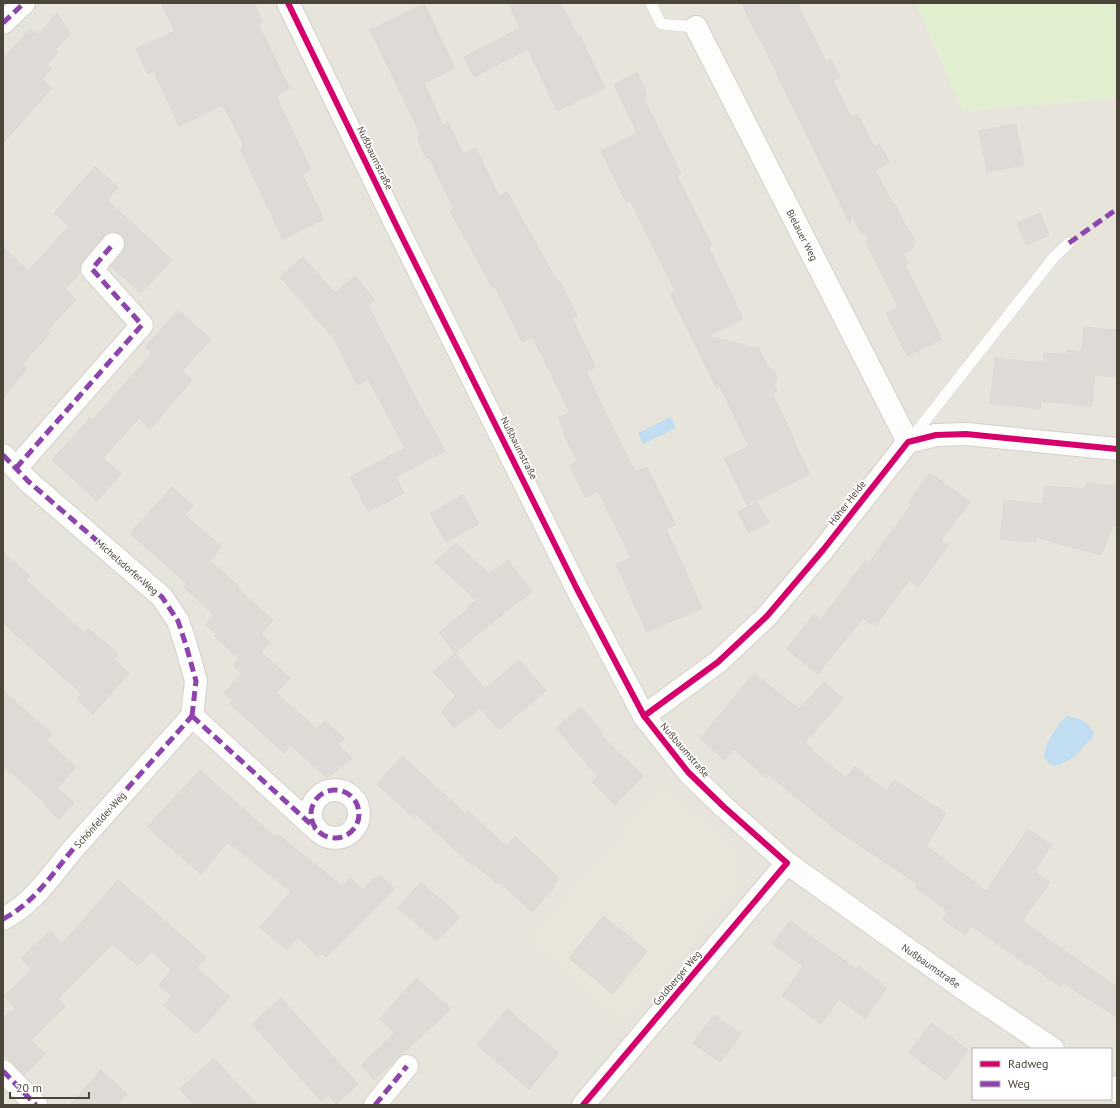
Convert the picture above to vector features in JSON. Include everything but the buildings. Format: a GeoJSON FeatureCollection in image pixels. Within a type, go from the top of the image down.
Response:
{"type":"FeatureCollection","features":[{"type":"Feature","properties":{"kind":"street"},"geometry":{"type":"LineString","coordinates":[[3,23],[24,3]]}},
{"type":"Feature","properties":{"kind":"street","name":"Nußbaumstraße"},"geometry":{"type":"LineString","coordinates":[[288,3],[399,231],[577,589],[644,716],[688,772],[787,864],[968,992],[1052,1048]]}},
{"type":"Feature","properties":{"kind":"street","name":"Bielauer Weg"},"geometry":{"type":"LineString","coordinates":[[696,27],[908,442]]}},
{"type":"Feature","properties":{"kind":"street","name":"Michelsdorfer Weg"},"geometry":{"type":"LineString","coordinates":[[113,244],[92,268],[142,325],[10,462],[29,482],[162,598],[178,621],[196,681],[192,716]]}},
{"type":"Feature","properties":{"kind":"street"},"geometry":{"type":"LineString","coordinates":[[908,442],[936,435],[966,434],[1117,449]]}},
{"type":"Feature","properties":{"kind":"street","name":"Höher Heide"},"geometry":{"type":"LineString","coordinates":[[644,716],[718,662],[767,616],[823,550],[908,442]]}},
{"type":"Feature","properties":{"kind":"street"},"geometry":{"type":"LineString","coordinates":[[192,716],[316,829]]}},
{"type":"Feature","properties":{"kind":"street","name":"Schönfelder Weg"},"geometry":{"type":"LineString","coordinates":[[3,919],[14,913],[34,896],[192,716]]}},
{"type":"Feature","properties":{"kind":"street","name":"Goldberger Weg"},"geometry":{"type":"LineString","coordinates":[[582,1105],[787,864]]}},
{"type":"Feature","properties":{"kind":"street"},"geometry":{"type":"LineString","coordinates":[[376,1105],[407,1066]]}},
{"type":"Feature","properties":{"kind":"street"},"geometry":{"type":"LineString","coordinates":[[3,1071],[36,1105]]}},
{"type":"Feature","properties":{"kind":"lane"},"geometry":{"type":"LineString","coordinates":[[651,3],[661,24],[696,27]]}},
{"type":"Feature","properties":{"kind":"lane"},"geometry":{"type":"LineString","coordinates":[[908,442],[1049,264],[1069,243]]}},
{"type":"Feature","properties":{"kind":"shaded area"},"geometry":{"type":"Polygon","coordinates":[[[3,3],[916,3],[963,111],[1117,98],[1117,1105],[3,1105],[3,3]]]}},
{"type":"Feature","properties":{"kind":"shaded area"},"geometry":{"type":"Polygon","coordinates":[[[664,786],[735,851],[740,883],[625,1024],[529,939],[664,786]]]}},
{"type":"Feature","properties":{"kind":"green space"},"geometry":{"type":"Polygon","coordinates":[[[916,3],[1117,3],[1117,98],[963,111],[916,3]]]}},
{"type":"Feature","properties":{"kind":"water"},"geometry":{"type":"Polygon","coordinates":[[[671,417],[676,428],[643,444],[638,433],[671,417]]]}},
{"type":"Feature","properties":{"kind":"water"},"geometry":{"type":"Polygon","coordinates":[[[1068,716],[1080,719],[1086,723],[1093,731],[1092,738],[1075,756],[1060,765],[1053,766],[1047,761],[1044,755],[1047,743],[1061,721],[1068,716]]]}},
{"type":"Feature","properties":{"kind":"marked path"},"geometry":{"type":"LineString","coordinates":[[3,23],[24,3]]}},
{"type":"Feature","properties":{"kind":"marked path"},"geometry":{"type":"LineString","coordinates":[[1069,243],[1117,209]]}},
{"type":"Feature","properties":{"kind":"marked path"},"geometry":{"type":"LineString","coordinates":[[16,468],[142,325],[92,269],[113,244]]}},
{"type":"Feature","properties":{"kind":"marked path"},"geometry":{"type":"LineString","coordinates":[[3,455],[29,482],[162,597],[178,621],[196,681],[192,716]]}},
{"type":"Feature","properties":{"kind":"marked path"},"geometry":{"type":"LineString","coordinates":[[192,716],[316,829]]}},
{"type":"Feature","properties":{"kind":"marked path"},"geometry":{"type":"LineString","coordinates":[[3,919],[24,905],[42,887],[74,848],[192,716]]}},
{"type":"Feature","properties":{"kind":"marked path"},"geometry":{"type":"LineString","coordinates":[[335,790],[344,792],[352,797],[357,805],[359,814],[357,823],[352,831],[344,836],[335,838],[326,836],[318,831],[313,823],[311,814],[313,805],[318,797],[326,792],[335,790]]}},
{"type":"Feature","properties":{"kind":"marked path"},"geometry":{"type":"LineString","coordinates":[[375,1105],[407,1066]]}},
{"type":"Feature","properties":{"kind":"marked path"},"geometry":{"type":"LineString","coordinates":[[3,1071],[36,1105]]}},
{"type":"Feature","properties":{"kind":"cycle path"},"geometry":{"type":"LineString","coordinates":[[288,3],[399,231],[577,589],[644,716],[688,772],[724,807],[787,863],[583,1105]]}},
{"type":"Feature","properties":{"kind":"cycle path"},"geometry":{"type":"LineString","coordinates":[[644,716],[718,662],[767,616],[823,550],[908,442],[936,435],[966,434],[1117,449]]}}]}
